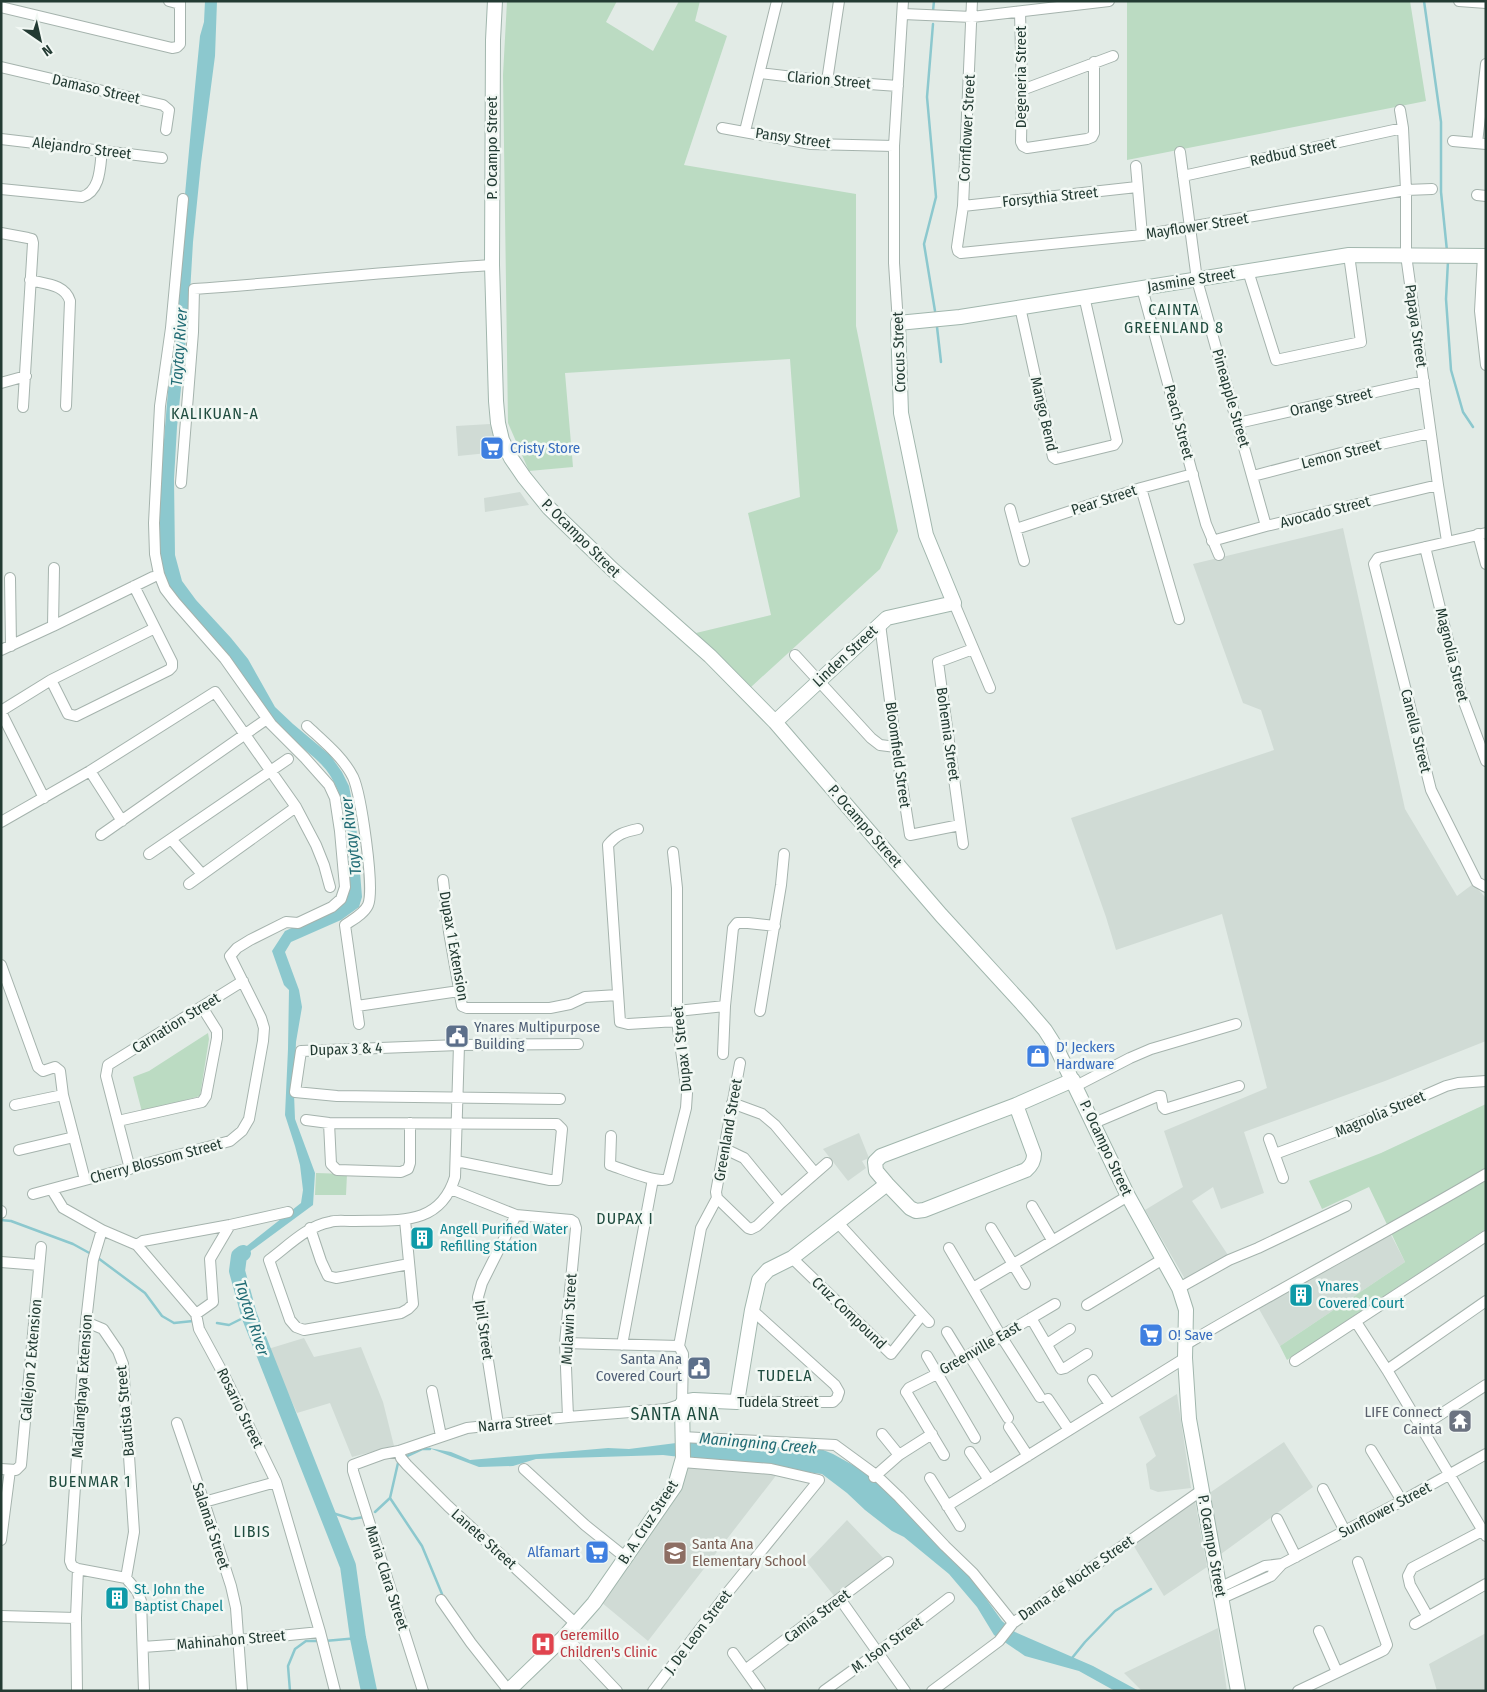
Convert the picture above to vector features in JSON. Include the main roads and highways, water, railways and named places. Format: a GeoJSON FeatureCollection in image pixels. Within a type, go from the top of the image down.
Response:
{"type":"FeatureCollection","features":[{"type":"Feature","properties":{"kind":"water"},"geometry":{"type":"Polygon","coordinates":[[[205,1],[217,1],[215,56],[201,163],[177,427],[174,479],[175,555],[182,581],[196,600],[248,659],[275,707],[330,755],[342,772],[349,786],[356,823],[362,897],[359,907],[341,920],[291,942],[285,952],[299,990],[302,1007],[296,1042],[295,1119],[315,1173],[313,1205],[245,1255],[239,1262],[237,1271],[238,1253],[301,1203],[303,1190],[300,1165],[285,1115],[289,990],[284,985],[272,951],[285,931],[323,914],[349,886],[349,871],[346,821],[337,790],[330,776],[321,764],[276,723],[227,653],[175,596],[162,571],[158,527],[159,493],[200,36],[204,22],[205,1]]]}},
{"type":"Feature","properties":{"kind":"water"},"geometry":{"type":"Polygon","coordinates":[[[692,1441],[816,1447],[869,1474],[901,1502],[972,1579],[1002,1621],[1015,1632],[1093,1666],[1139,1691],[1115,1691],[1079,1671],[1025,1656],[994,1635],[977,1607],[949,1574],[904,1537],[892,1531],[865,1510],[822,1474],[663,1455],[536,1459],[513,1466],[479,1467],[429,1448],[451,1452],[470,1460],[608,1448],[629,1449],[692,1441]]]}},
{"type":"Feature","properties":{"kind":"waterway"},"geometry":{"type":"LineString","coordinates":[[933,11],[934,1]]}},
{"type":"Feature","properties":{"kind":"waterway"},"geometry":{"type":"LineString","coordinates":[[1424,1],[1441,122],[1441,192],[1447,251]]}},
{"type":"Feature","properties":{"kind":"waterway"},"geometry":{"type":"LineString","coordinates":[[933,24],[927,97],[936,197],[924,244],[935,311]]}},
{"type":"Feature","properties":{"kind":"waterway"},"geometry":{"type":"LineString","coordinates":[[1448,261],[1446,299],[1451,370],[1463,412],[1473,427]]}},
{"type":"Feature","properties":{"kind":"waterway"},"geometry":{"type":"LineString","coordinates":[[937,327],[941,362]]}},
{"type":"Feature","properties":{"kind":"waterway"},"geometry":{"type":"LineString","coordinates":[[1,1220],[11,1221],[73,1244],[93,1255]]}},
{"type":"Feature","properties":{"kind":"waterway","name":"Taytay River"},"geometry":{"type":"LineString","coordinates":[[243,1253],[239,1256],[237,1271],[249,1315],[348,1566],[358,1638],[369,1691]]}},
{"type":"Feature","properties":{"kind":"waterway"},"geometry":{"type":"LineString","coordinates":[[98,1258],[145,1293],[162,1316],[174,1323],[193,1321]]}},
{"type":"Feature","properties":{"kind":"waterway"},"geometry":{"type":"LineString","coordinates":[[217,1323],[229,1325],[249,1315]]}},
{"type":"Feature","properties":{"kind":"waterway","name":"Maningning Creek"},"geometry":{"type":"LineString","coordinates":[[405,1457],[422,1449],[430,1449]]}},
{"type":"Feature","properties":{"kind":"waterway","name":"Maningning Creek"},"geometry":{"type":"LineString","coordinates":[[375,1512],[390,1498],[398,1463],[401,1461]]}},
{"type":"Feature","properties":{"kind":"waterway"},"geometry":{"type":"LineString","coordinates":[[390,1498],[422,1546],[442,1594]]}},
{"type":"Feature","properties":{"kind":"waterway","name":"Maningning Creek"},"geometry":{"type":"LineString","coordinates":[[326,1511],[352,1519],[364,1517]]}},
{"type":"Feature","properties":{"kind":"waterway"},"geometry":{"type":"LineString","coordinates":[[1072,1658],[1115,1611],[1151,1589]]}},
{"type":"Feature","properties":{"kind":"waterway"},"geometry":{"type":"LineString","coordinates":[[325,1641],[358,1638]]}},
{"type":"Feature","properties":{"kind":"waterway"},"geometry":{"type":"LineString","coordinates":[[290,1691],[288,1666],[295,1649],[306,1641],[320,1641]]}},
{"type":"Feature","properties":{"kind":"place","name":"Cristy Store"},"geometry":{"type":"Point","coordinates":[492,448]}},
{"type":"Feature","properties":{"kind":"place","name":"Ynares Multipurpose Building"},"geometry":{"type":"Point","coordinates":[457,1036]}},
{"type":"Feature","properties":{"kind":"place","name":"D' Jeckers Hardware"},"geometry":{"type":"Point","coordinates":[1038,1056]}},
{"type":"Feature","properties":{"kind":"place","name":"Angell Purified Water Refilling Station"},"geometry":{"type":"Point","coordinates":[422,1238]}},
{"type":"Feature","properties":{"kind":"place","name":"Ynares Covered Court"},"geometry":{"type":"Point","coordinates":[1301,1295]}},
{"type":"Feature","properties":{"kind":"place","name":"O! Save"},"geometry":{"type":"Point","coordinates":[1151,1335]}},
{"type":"Feature","properties":{"kind":"place","name":"Santa Ana Covered Court"},"geometry":{"type":"Point","coordinates":[699,1368]}},
{"type":"Feature","properties":{"kind":"place","name":"LIFE Connect Cainta"},"geometry":{"type":"Point","coordinates":[1460,1421]}},
{"type":"Feature","properties":{"kind":"place","name":"Alfamart"},"geometry":{"type":"Point","coordinates":[597,1552]}},
{"type":"Feature","properties":{"kind":"place","name":"Santa Ana Elementary School"},"geometry":{"type":"Point","coordinates":[675,1553]}},
{"type":"Feature","properties":{"kind":"place","name":"St. John the Baptist Chapel"},"geometry":{"type":"Point","coordinates":[117,1598]}},
{"type":"Feature","properties":{"kind":"place","name":"Geremillo Children's Clinic"},"geometry":{"type":"Point","coordinates":[543,1644]}},
{"type":"Feature","properties":{"kind":"district","name":"CAINTA GREENLAND 8"},"geometry":{"type":"Point","coordinates":[1174,318]}},
{"type":"Feature","properties":{"kind":"district","name":"KALIKUAN-A"},"geometry":{"type":"Point","coordinates":[215,413]}},
{"type":"Feature","properties":{"kind":"district","name":"DUPAX I"},"geometry":{"type":"Point","coordinates":[625,1218]}},
{"type":"Feature","properties":{"kind":"district","name":"TUDELA"},"geometry":{"type":"Point","coordinates":[785,1375]}},
{"type":"Feature","properties":{"kind":"district","name":"SANTA ANA"},"geometry":{"type":"Point","coordinates":[675,1414]}},
{"type":"Feature","properties":{"kind":"district","name":"BUENMAR 1"},"geometry":{"type":"Point","coordinates":[90,1481]}},
{"type":"Feature","properties":{"kind":"district","name":"LIBIS"},"geometry":{"type":"Point","coordinates":[252,1531]}}]}
